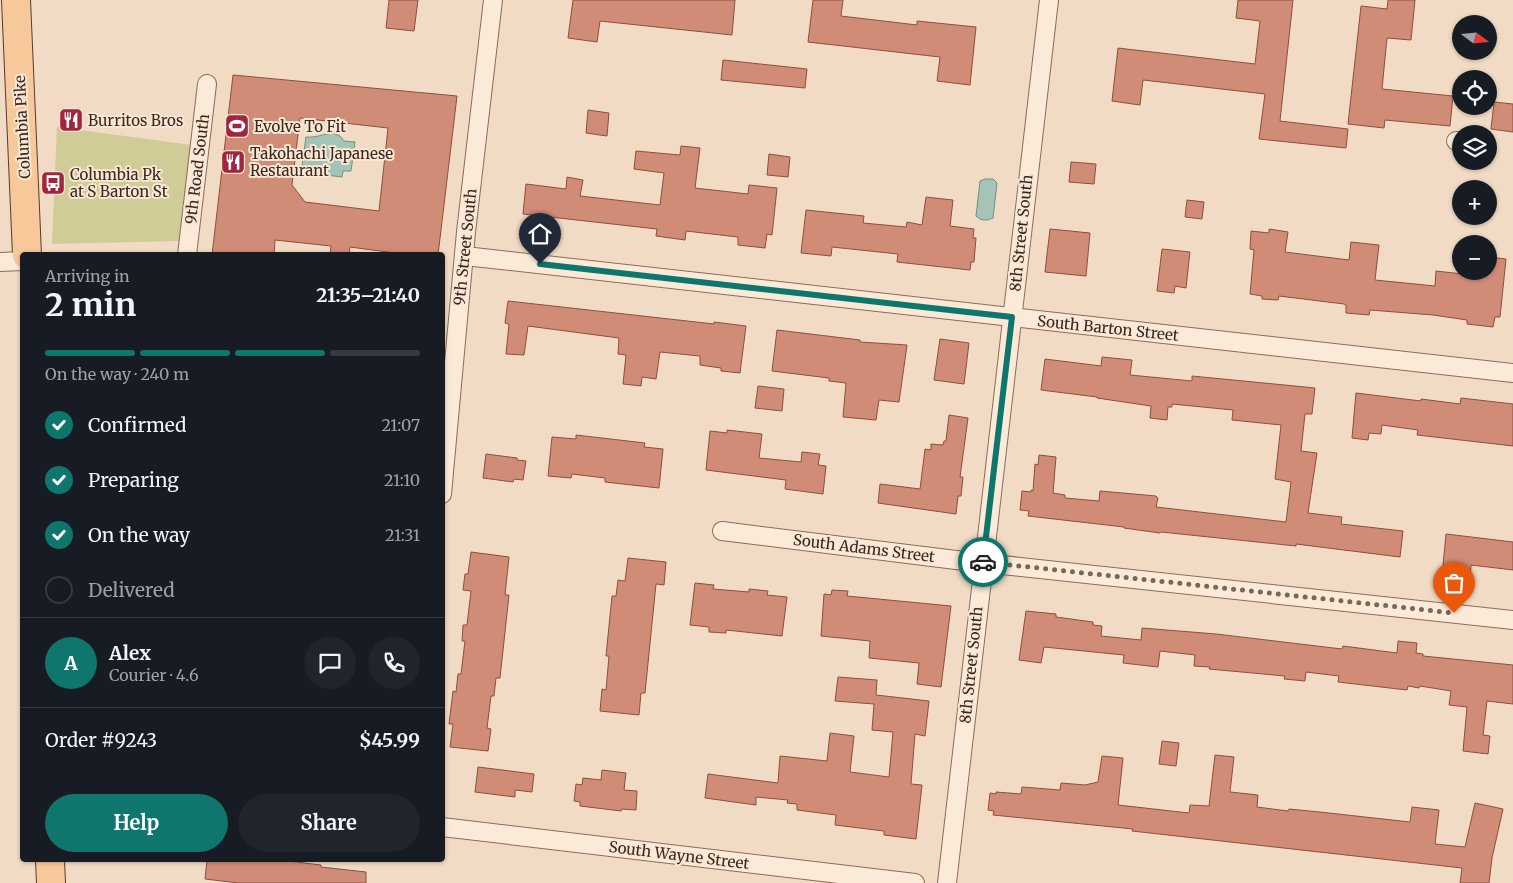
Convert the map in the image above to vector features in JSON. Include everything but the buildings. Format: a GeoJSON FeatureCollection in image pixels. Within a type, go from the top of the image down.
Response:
{"type":"FeatureCollection","features":[{"type":"Feature","properties":{"kind":"main road","name":"Columbia Pike"},"geometry":{"type":"LineString","coordinates":[[16,0],[28,252]]}},
{"type":"Feature","properties":{"kind":"main road"},"geometry":{"type":"LineString","coordinates":[[50,862],[50,883]]}},
{"type":"Feature","properties":{"kind":"street","name":"9th Street South"},"geometry":{"type":"LineString","coordinates":[[445,463],[493,0]]}},
{"type":"Feature","properties":{"kind":"street","name":"8th Street South"},"geometry":{"type":"LineString","coordinates":[[947,883],[1048,0]]}},
{"type":"Feature","properties":{"kind":"street","name":"9th Road South"},"geometry":{"type":"LineString","coordinates":[[187,252],[207,84]]}},
{"type":"Feature","properties":{"kind":"street","name":"South Barton Street"},"geometry":{"type":"LineString","coordinates":[[465,256],[1513,373]]}},
{"type":"Feature","properties":{"kind":"street"},"geometry":{"type":"LineString","coordinates":[[0,262],[20,261]]}},
{"type":"Feature","properties":{"kind":"street","name":"South Adams Street"},"geometry":{"type":"LineString","coordinates":[[722,531],[983,562],[1513,620]]}},
{"type":"Feature","properties":{"kind":"street","name":"South Wayne Street"},"geometry":{"type":"LineString","coordinates":[[445,828],[915,883]]}},
{"type":"Feature","properties":{"kind":"shaded area"},"geometry":{"type":"Polygon","coordinates":[[[57,127],[192,145],[179,241],[52,244],[57,127]]]}},
{"type":"Feature","properties":{"kind":"shaded area"},"geometry":{"type":"Polygon","coordinates":[[[333,133],[340,136],[344,141],[355,142],[351,171],[343,171],[342,177],[310,173],[311,166],[302,166],[306,137],[333,133]]]}},
{"type":"Feature","properties":{"kind":"shaded area"},"geometry":{"type":"Polygon","coordinates":[[[993,179],[997,183],[993,218],[982,220],[976,216],[980,181],[993,179]]]}},
{"type":"Feature","properties":{"kind":"way so far"},"geometry":{"type":"LineString","coordinates":[[983,562],[1454,613]]}},
{"type":"Feature","properties":{"kind":"place","name":"Burritos Bros"},"geometry":{"type":"Point","coordinates":[71,120]}},
{"type":"Feature","properties":{"kind":"place","name":"Evolve To Fit"},"geometry":{"type":"Point","coordinates":[237,126]}},
{"type":"Feature","properties":{"kind":"place","name":"Takohachi Japanese Restaurant"},"geometry":{"type":"Point","coordinates":[233,162]}},
{"type":"Feature","properties":{"kind":"place","name":"Columbia Pk at S Barton St"},"geometry":{"type":"Point","coordinates":[53,183]}},
{"type":"Feature","properties":{"kind":"route"},"geometry":{"type":"LineString","coordinates":[[540,264],[1012,317],[983,562]]}}]}
